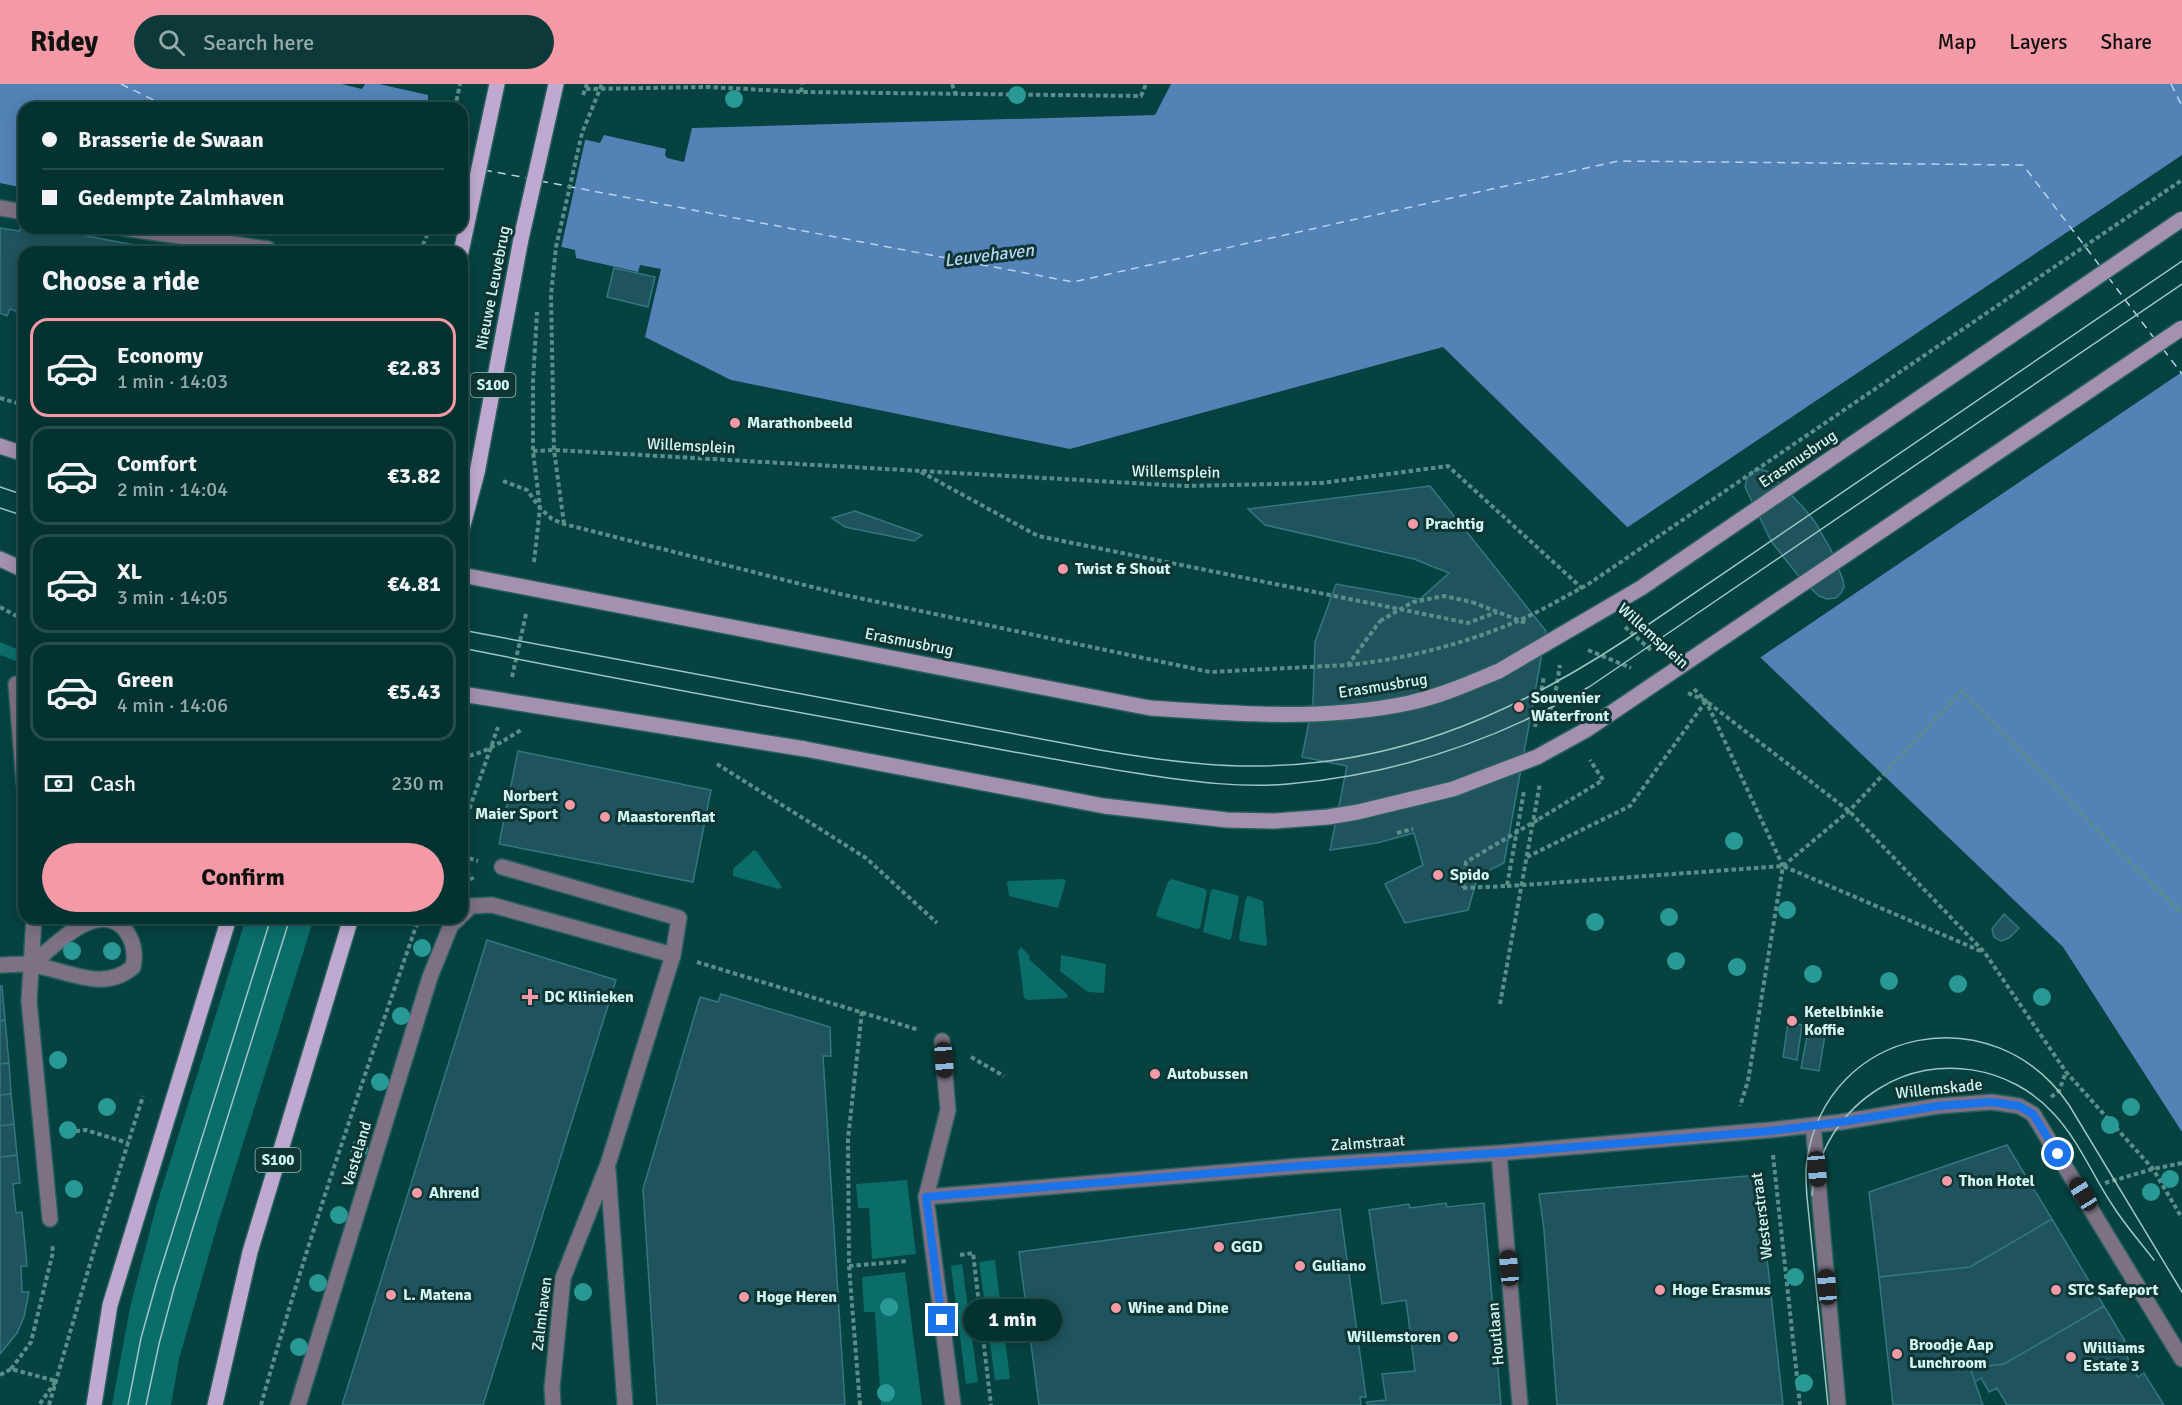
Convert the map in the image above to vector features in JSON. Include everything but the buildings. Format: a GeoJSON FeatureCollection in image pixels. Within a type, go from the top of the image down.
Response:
{"type":"FeatureCollection","features":[{"type":"Feature","properties":{"kind":"main road"},"geometry":{"type":"LineString","coordinates":[[468,219],[497,84]]}},
{"type":"Feature","properties":{"kind":"main road","name":"Nieuwe Leuvebrug"},"geometry":{"type":"LineString","coordinates":[[468,507],[477,473],[521,239],[556,84]]}},
{"type":"Feature","properties":{"kind":"main road","name":"Erasmusbrug"},"geometry":{"type":"LineString","coordinates":[[468,575],[1150,708],[1251,715],[1331,713],[1410,703],[1449,692],[1499,671],[1641,588],[2182,219]]}},
{"type":"Feature","properties":{"kind":"main road"},"geometry":{"type":"LineString","coordinates":[[468,695],[804,749],[1104,806],[1227,820],[1264,821],[1328,817],[1391,806],[1453,789],[1545,754],[1586,730],[2182,327]]}},
{"type":"Feature","properties":{"kind":"main road"},"geometry":{"type":"LineString","coordinates":[[0,446],[18,452]]}},
{"type":"Feature","properties":{"kind":"main road"},"geometry":{"type":"LineString","coordinates":[[0,559],[18,567]]}},
{"type":"Feature","properties":{"kind":"main road"},"geometry":{"type":"LineString","coordinates":[[94,1405],[110,1305],[227,924]]}},
{"type":"Feature","properties":{"kind":"main road","name":"S100"},"geometry":{"type":"LineString","coordinates":[[215,1405],[250,1252],[349,924]]}},
{"type":"Feature","properties":{"kind":"street"},"geometry":{"type":"LineString","coordinates":[[0,208],[18,211]]}},
{"type":"Feature","properties":{"kind":"street"},"geometry":{"type":"LineString","coordinates":[[164,234],[247,246]]}},
{"type":"Feature","properties":{"kind":"street"},"geometry":{"type":"LineString","coordinates":[[16,684],[18,709]]}},
{"type":"Feature","properties":{"kind":"street","name":"Zalmhaven"},"geometry":{"type":"LineString","coordinates":[[502,867],[679,918],[672,955],[608,1164],[562,1278],[552,1388],[554,1405]]}},
{"type":"Feature","properties":{"kind":"street"},"geometry":{"type":"LineString","coordinates":[[468,909],[471,906],[492,905],[672,955]]}},
{"type":"Feature","properties":{"kind":"street"},"geometry":{"type":"LineString","coordinates":[[34,924],[29,1001],[50,1219]]}},
{"type":"Feature","properties":{"kind":"street"},"geometry":{"type":"LineString","coordinates":[[32,965],[75,928],[85,924]]}},
{"type":"Feature","properties":{"kind":"street"},"geometry":{"type":"LineString","coordinates":[[0,965],[32,965],[75,976],[118,978],[133,967],[135,951],[129,936],[119,924]]}},
{"type":"Feature","properties":{"kind":"street","name":"Vasteland"},"geometry":{"type":"LineString","coordinates":[[298,1405],[430,977],[453,924]]}},
{"type":"Feature","properties":{"kind":"street"},"geometry":{"type":"LineString","coordinates":[[942,1041],[948,1110],[926,1197],[953,1405]]}},
{"type":"Feature","properties":{"kind":"street","name":"Willemskade"},"geometry":{"type":"LineString","coordinates":[[1813,1125],[1938,1106],[1992,1102],[2019,1106],[2033,1114],[2182,1359]]}},
{"type":"Feature","properties":{"kind":"street"},"geometry":{"type":"LineString","coordinates":[[1813,1125],[1838,1405]]}},
{"type":"Feature","properties":{"kind":"street","name":"Zalmstraat"},"geometry":{"type":"LineString","coordinates":[[926,1197],[1299,1166],[1499,1153],[1770,1131],[1813,1125]]}},
{"type":"Feature","properties":{"kind":"street","name":"Houtlaan"},"geometry":{"type":"LineString","coordinates":[[1499,1153],[1521,1405]]}},
{"type":"Feature","properties":{"kind":"street","name":"Zalmhaven"},"geometry":{"type":"LineString","coordinates":[[608,1164],[625,1405]]}},
{"type":"Feature","properties":{"kind":"path"},"geometry":{"type":"LineString","coordinates":[[457,102],[460,84]]}},
{"type":"Feature","properties":{"kind":"path"},"geometry":{"type":"LineString","coordinates":[[801,92],[802,84]]}},
{"type":"Feature","properties":{"kind":"path"},"geometry":{"type":"LineString","coordinates":[[952,84],[955,93]]}},
{"type":"Feature","properties":{"kind":"path"},"geometry":{"type":"LineString","coordinates":[[586,86],[710,86],[801,92],[1141,96],[1146,84]]}},
{"type":"Feature","properties":{"kind":"path"},"geometry":{"type":"LineString","coordinates":[[564,524],[554,450],[551,295],[556,247],[582,133],[601,86]]}},
{"type":"Feature","properties":{"kind":"path","name":"Erasmusbrug"},"geometry":{"type":"LineString","coordinates":[[540,508],[552,519],[564,524],[840,594],[1210,672],[1373,663],[1438,649],[1514,623],[1587,585],[2182,180]]}},
{"type":"Feature","properties":{"kind":"path"},"geometry":{"type":"LineString","coordinates":[[468,813],[506,701],[531,587],[540,508],[533,452],[533,382],[537,306]]}},
{"type":"Feature","properties":{"kind":"path"},"geometry":{"type":"LineString","coordinates":[[0,398],[18,403]]}},
{"type":"Feature","properties":{"kind":"path","name":"Willemsplein"},"geometry":{"type":"LineString","coordinates":[[533,452],[554,450],[1184,486],[1322,483],[1448,466],[1593,598]]}},
{"type":"Feature","properties":{"kind":"path"},"geometry":{"type":"LineString","coordinates":[[919,471],[1038,536],[1468,623],[1497,612]]}},
{"type":"Feature","properties":{"kind":"path"},"geometry":{"type":"LineString","coordinates":[[1348,665],[1380,621],[1413,602],[1444,596],[1472,602],[1536,627]]}},
{"type":"Feature","properties":{"kind":"path"},"geometry":{"type":"LineString","coordinates":[[0,607],[18,617]]}},
{"type":"Feature","properties":{"kind":"path","name":"Willemsplein"},"geometry":{"type":"LineString","coordinates":[[1619,621],[1654,653]]}},
{"type":"Feature","properties":{"kind":"path","name":"Willemsplein"},"geometry":{"type":"LineString","coordinates":[[1689,685],[1706,701],[1849,811],[1985,953],[2066,1072],[2152,1168]]}},
{"type":"Feature","properties":{"kind":"path"},"geometry":{"type":"LineString","coordinates":[[1680,701],[1700,687]]}},
{"type":"Feature","properties":{"kind":"path"},"geometry":{"type":"LineString","coordinates":[[1783,866],[1849,811],[1962,691],[2103,836],[2182,913]]}},
{"type":"Feature","properties":{"kind":"path"},"geometry":{"type":"LineString","coordinates":[[1500,1004],[1526,857],[1630,806],[1706,701],[1783,866],[1748,1081],[1738,1110],[1740,1133]]}},
{"type":"Feature","properties":{"kind":"path"},"geometry":{"type":"LineString","coordinates":[[468,757],[492,746]]}},
{"type":"Feature","properties":{"kind":"path"},"geometry":{"type":"LineString","coordinates":[[1582,764],[1596,757]]}},
{"type":"Feature","properties":{"kind":"path"},"geometry":{"type":"LineString","coordinates":[[1590,760],[1603,780],[1466,862],[1463,888],[1783,866],[1985,953]]}},
{"type":"Feature","properties":{"kind":"path"},"geometry":{"type":"LineString","coordinates":[[717,764],[866,858],[937,923]]}},
{"type":"Feature","properties":{"kind":"path"},"geometry":{"type":"LineString","coordinates":[[1536,785],[1545,781]]}},
{"type":"Feature","properties":{"kind":"path"},"geometry":{"type":"LineString","coordinates":[[1519,793],[1527,789]]}},
{"type":"Feature","properties":{"kind":"path"},"geometry":{"type":"LineString","coordinates":[[1393,834],[1414,829]]}},
{"type":"Feature","properties":{"kind":"path","name":"Vasteland"},"geometry":{"type":"LineString","coordinates":[[261,1405],[276,1350],[352,1113],[417,924]]}},
{"type":"Feature","properties":{"kind":"path"},"geometry":{"type":"LineString","coordinates":[[672,955],[912,1026],[1004,1076]]}},
{"type":"Feature","properties":{"kind":"path"},"geometry":{"type":"LineString","coordinates":[[860,1405],[849,1266],[848,1139],[862,1011]]}},
{"type":"Feature","properties":{"kind":"path"},"geometry":{"type":"LineString","coordinates":[[50,1405],[147,1086]]}},
{"type":"Feature","properties":{"kind":"path"},"geometry":{"type":"LineString","coordinates":[[86,1130],[128,1143]]}},
{"type":"Feature","properties":{"kind":"path","name":"Westerstraat"},"geometry":{"type":"LineString","coordinates":[[1770,1131],[1800,1405]]}},
{"type":"Feature","properties":{"kind":"path"},"geometry":{"type":"LineString","coordinates":[[2083,1194],[2100,1185],[2152,1168],[2182,1163]]}},
{"type":"Feature","properties":{"kind":"path"},"geometry":{"type":"LineString","coordinates":[[2152,1168],[2182,1218]]}},
{"type":"Feature","properties":{"kind":"path"},"geometry":{"type":"LineString","coordinates":[[0,1375],[11,1369],[30,1342],[53,1252],[50,1219]]}},
{"type":"Feature","properties":{"kind":"path"},"geometry":{"type":"LineString","coordinates":[[849,1266],[934,1259],[973,1253],[991,1405]]}},
{"type":"Feature","properties":{"kind":"path"},"geometry":{"type":"LineString","coordinates":[[11,1369],[56,1381]]}},
{"type":"Feature","properties":{"kind":"path"},"geometry":{"type":"LineString","coordinates":[[39,1405],[56,1381]]}},
{"type":"Feature","properties":{"kind":"shaded area"},"geometry":{"type":"Polygon","coordinates":[[[0,642],[18,650],[18,662],[0,655],[0,642]]]}},
{"type":"Feature","properties":{"kind":"shaded area"},"geometry":{"type":"Polygon","coordinates":[[[754,850],[782,887],[779,889],[733,876],[733,869],[754,850]]]}},
{"type":"Feature","properties":{"kind":"shaded area"},"geometry":{"type":"Polygon","coordinates":[[[1064,879],[1066,881],[1058,908],[1009,896],[1007,883],[1009,881],[1064,879]]]}},
{"type":"Feature","properties":{"kind":"shaded area"},"geometry":{"type":"Polygon","coordinates":[[[1172,879],[1207,891],[1200,928],[1197,929],[1156,915],[1168,882],[1172,879]]]}},
{"type":"Feature","properties":{"kind":"shaded area"},"geometry":{"type":"Polygon","coordinates":[[[1211,890],[1239,896],[1229,940],[1203,932],[1211,890]]]}},
{"type":"Feature","properties":{"kind":"shaded area"},"geometry":{"type":"Polygon","coordinates":[[[1248,896],[1263,901],[1267,945],[1265,946],[1240,941],[1248,896]]]}},
{"type":"Feature","properties":{"kind":"shaded area"},"geometry":{"type":"Polygon","coordinates":[[[244,924],[312,924],[218,1223],[179,1359],[171,1405],[112,1405],[130,1308],[156,1207],[244,924]]]}},
{"type":"Feature","properties":{"kind":"shaded area"},"geometry":{"type":"Polygon","coordinates":[[[1021,947],[1030,956],[1029,959],[1068,995],[1067,998],[1028,1000],[1024,998],[1018,951],[1021,947]]]}},
{"type":"Feature","properties":{"kind":"shaded area"},"geometry":{"type":"Polygon","coordinates":[[[1061,955],[1106,964],[1104,993],[1088,992],[1060,971],[1061,955]]]}},
{"type":"Feature","properties":{"kind":"shaded area"},"geometry":{"type":"Polygon","coordinates":[[[907,1180],[916,1254],[872,1259],[869,1208],[858,1208],[856,1184],[907,1180]]]}},
{"type":"Feature","properties":{"kind":"shaded area"},"geometry":{"type":"Polygon","coordinates":[[[995,1260],[1010,1379],[995,1380],[979,1262],[995,1260]]]}},
{"type":"Feature","properties":{"kind":"shaded area"},"geometry":{"type":"Polygon","coordinates":[[[962,1264],[978,1382],[966,1384],[951,1266],[962,1264]]]}},
{"type":"Feature","properties":{"kind":"shaded area"},"geometry":{"type":"Polygon","coordinates":[[[905,1272],[922,1405],[881,1405],[875,1312],[864,1312],[862,1277],[905,1272]]]}},
{"type":"Feature","properties":{"kind":"water"},"geometry":{"type":"Polygon","coordinates":[[[0,84],[342,84],[362,89],[365,84],[379,84],[428,95],[428,102],[18,102],[18,187],[0,183],[0,84]]]}},
{"type":"Feature","properties":{"kind":"water","name":"Leuvehaven"},"geometry":{"type":"Polygon","coordinates":[[[1171,84],[2182,84],[2182,1132],[2063,947],[1761,658],[1443,347],[1070,449],[731,380],[645,337],[661,269],[640,265],[638,272],[576,258],[575,250],[468,225],[468,112],[600,143],[604,135],[666,149],[667,158],[684,162],[692,128],[1155,115],[1171,84]]]}},
{"type":"Feature","properties":{"kind":"pier"},"geometry":{"type":"Polygon","coordinates":[[[468,109],[586,136],[561,248],[468,227],[468,109]]]}},
{"type":"Feature","properties":{"kind":"pier"},"geometry":{"type":"Polygon","coordinates":[[[2182,155],[2182,372],[1758,659],[1625,529],[2182,155]]]}},
{"type":"Feature","properties":{"kind":"ferry route"},"geometry":{"type":"LineString","coordinates":[[121,84],[158,102]]}},
{"type":"Feature","properties":{"kind":"ferry route"},"geometry":{"type":"LineString","coordinates":[[2171,84],[2182,106]]}},
{"type":"Feature","properties":{"kind":"ferry route"},"geometry":{"type":"LineString","coordinates":[[540,181],[1073,282],[1618,161],[2023,165],[2100,266]]}},
{"type":"Feature","properties":{"kind":"ferry route"},"geometry":{"type":"LineString","coordinates":[[484,170],[527,178]]}},
{"type":"Feature","properties":{"kind":"ferry route"},"geometry":{"type":"LineString","coordinates":[[2108,277],[2154,338]]}},
{"type":"Feature","properties":{"kind":"ferry route"},"geometry":{"type":"LineString","coordinates":[[2163,349],[2182,374]]}},
{"type":"Feature","properties":{"kind":"tram line"},"geometry":{"type":"LineString","coordinates":[[468,631],[1100,750],[1170,761],[1240,766],[1294,765],[1346,759],[1395,748],[1491,715],[1537,693],[1582,667],[1627,639],[2182,261]]}},
{"type":"Feature","properties":{"kind":"tram line"},"geometry":{"type":"LineString","coordinates":[[468,649],[780,709],[1165,778],[1218,784],[1271,785],[1367,772],[1406,763],[1482,739],[1589,687],[2182,284]]}},
{"type":"Feature","properties":{"kind":"tram line"},"geometry":{"type":"LineString","coordinates":[[0,487],[18,493]]}},
{"type":"Feature","properties":{"kind":"tram line"},"geometry":{"type":"LineString","coordinates":[[0,508],[18,514]]}},
{"type":"Feature","properties":{"kind":"tram line"},"geometry":{"type":"LineString","coordinates":[[128,1405],[141,1338],[157,1281],[269,924]]}},
{"type":"Feature","properties":{"kind":"tram line"},"geometry":{"type":"LineString","coordinates":[[146,1405],[174,1288],[288,924]]}},
{"type":"Feature","properties":{"kind":"tram line"},"geometry":{"type":"LineString","coordinates":[[1828,1405],[1807,1197],[1807,1160],[1821,1115],[1846,1079],[1879,1054],[1917,1041],[1958,1038],[1999,1048],[2037,1070],[2069,1105],[2182,1292]]}},
{"type":"Feature","properties":{"kind":"tram line"},"geometry":{"type":"LineString","coordinates":[[1812,1195],[1819,1163],[1826,1147],[1843,1120],[1866,1097],[1902,1077],[1925,1071],[1948,1068],[1972,1070],[1995,1075],[2017,1085],[2054,1114],[2078,1147],[2118,1213],[2154,1260]]}},
{"type":"Feature","properties":{"kind":"place","name":"Marathonbeeld"},"geometry":{"type":"Point","coordinates":[735,423]}},
{"type":"Feature","properties":{"kind":"place","name":"Prachtig"},"geometry":{"type":"Point","coordinates":[1413,524]}},
{"type":"Feature","properties":{"kind":"place","name":"Twist & Shout"},"geometry":{"type":"Point","coordinates":[1063,569]}},
{"type":"Feature","properties":{"kind":"place","name":"Souvenier Waterfront"},"geometry":{"type":"Point","coordinates":[1519,707]}},
{"type":"Feature","properties":{"kind":"place","name":"Norbert Maier Sport"},"geometry":{"type":"Point","coordinates":[570,805]}},
{"type":"Feature","properties":{"kind":"place","name":"Maastorenflat"},"geometry":{"type":"Point","coordinates":[605,817]}},
{"type":"Feature","properties":{"kind":"place","name":"Spido"},"geometry":{"type":"Point","coordinates":[1438,875]}},
{"type":"Feature","properties":{"kind":"place","name":"DC Klinieken"},"geometry":{"type":"Point","coordinates":[530,997]}},
{"type":"Feature","properties":{"kind":"place","name":"Ketelbinkie Koffie"},"geometry":{"type":"Point","coordinates":[1792,1021]}},
{"type":"Feature","properties":{"kind":"place","name":"Autobussen"},"geometry":{"type":"Point","coordinates":[1155,1074]}},
{"type":"Feature","properties":{"kind":"place","name":"Thon Hotel"},"geometry":{"type":"Point","coordinates":[1947,1181]}},
{"type":"Feature","properties":{"kind":"place","name":"Ahrend"},"geometry":{"type":"Point","coordinates":[417,1193]}},
{"type":"Feature","properties":{"kind":"place","name":"GGD"},"geometry":{"type":"Point","coordinates":[1219,1247]}},
{"type":"Feature","properties":{"kind":"place","name":"Guliano"},"geometry":{"type":"Point","coordinates":[1300,1266]}},
{"type":"Feature","properties":{"kind":"place","name":"Hoge Erasmus"},"geometry":{"type":"Point","coordinates":[1660,1290]}},
{"type":"Feature","properties":{"kind":"place","name":"STC Safeport"},"geometry":{"type":"Point","coordinates":[2056,1290]}},
{"type":"Feature","properties":{"kind":"place","name":"L. Matena"},"geometry":{"type":"Point","coordinates":[391,1295]}},
{"type":"Feature","properties":{"kind":"place","name":"Hoge Heren"},"geometry":{"type":"Point","coordinates":[744,1297]}},
{"type":"Feature","properties":{"kind":"place","name":"Wine and Dine"},"geometry":{"type":"Point","coordinates":[1116,1308]}},
{"type":"Feature","properties":{"kind":"place","name":"Willemstoren"},"geometry":{"type":"Point","coordinates":[1453,1337]}},
{"type":"Feature","properties":{"kind":"place","name":"Broodje Aap Lunchroom"},"geometry":{"type":"Point","coordinates":[1897,1354]}},
{"type":"Feature","properties":{"kind":"place","name":"Williams Estate 3"},"geometry":{"type":"Point","coordinates":[2071,1357]}},
{"type":"Feature","properties":{"kind":"route"},"geometry":{"type":"LineString","coordinates":[[942,1320],[926,1197],[1299,1166],[1499,1153],[1770,1131],[1938,1106],[1992,1102],[2005,1102],[2019,1106],[2033,1114],[2058,1154]]}}]}
